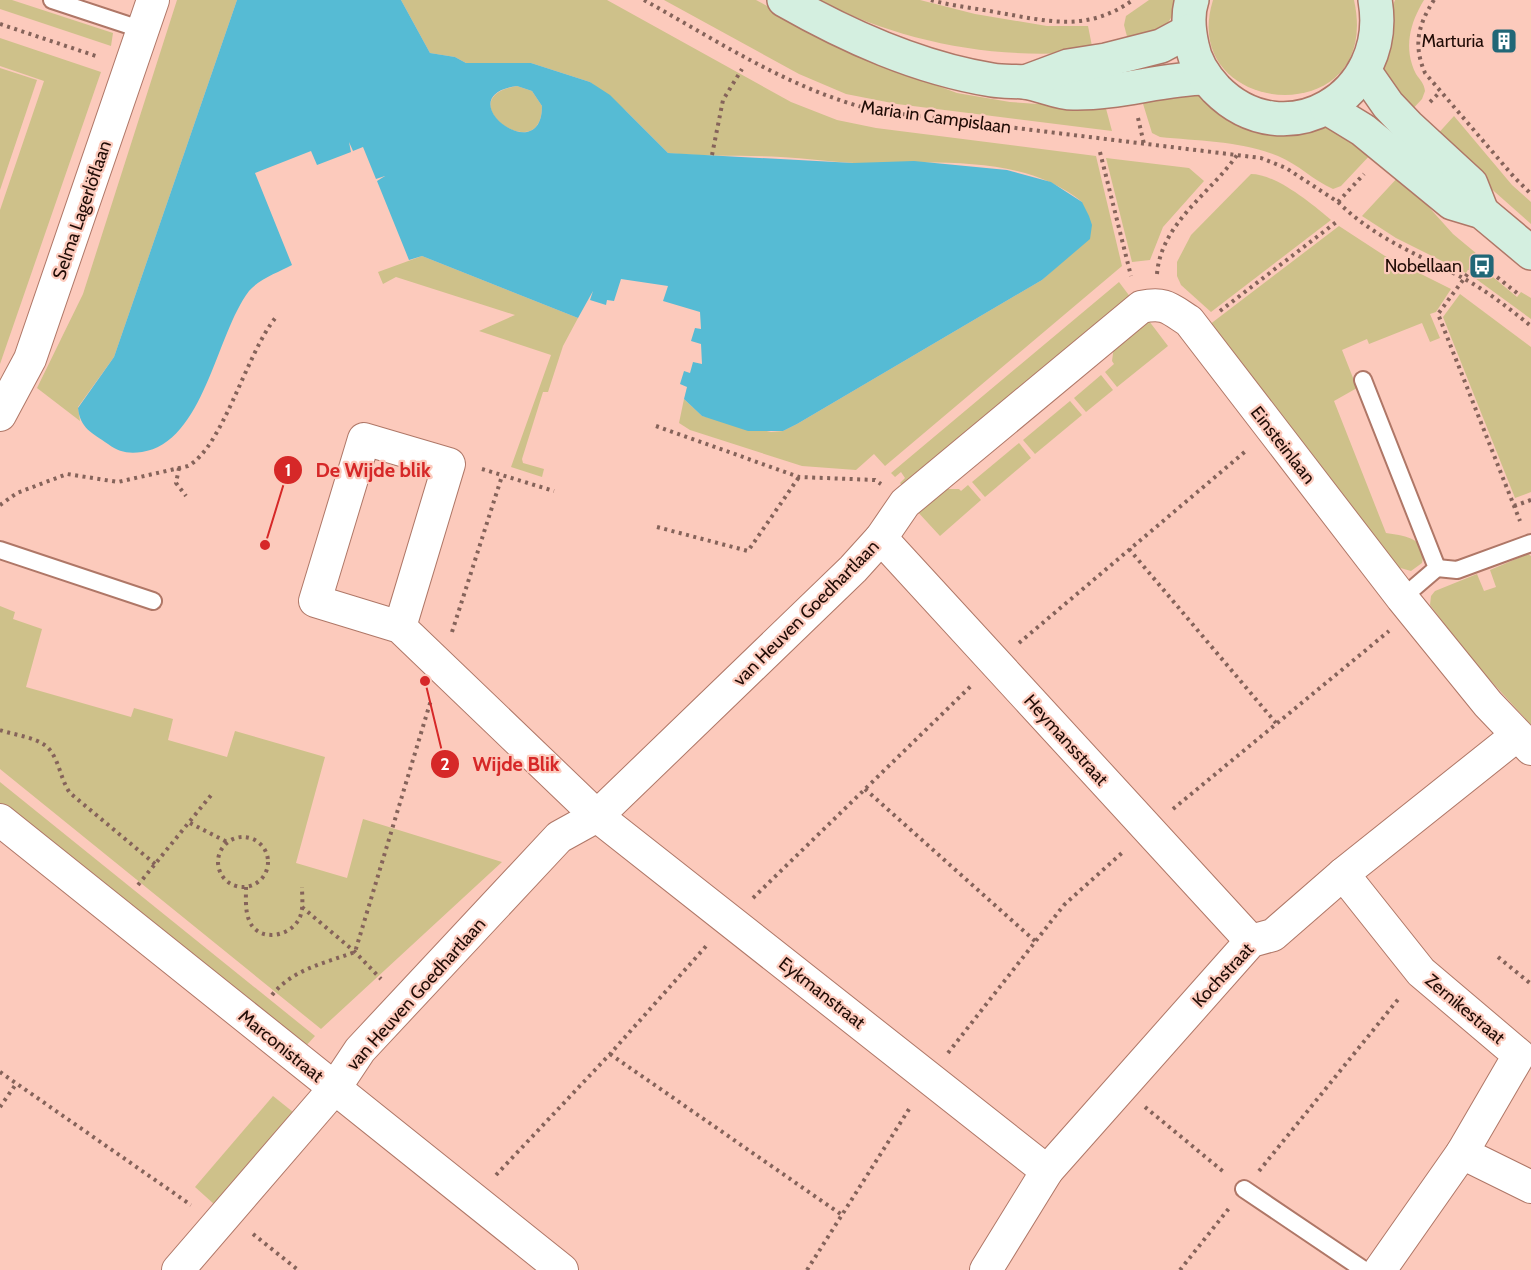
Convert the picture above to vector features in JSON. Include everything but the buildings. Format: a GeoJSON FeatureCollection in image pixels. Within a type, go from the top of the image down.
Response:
{"type":"FeatureCollection","features":[{"type":"Feature","properties":{"kind":"main road"},"geometry":{"type":"LineString","coordinates":[[784,0],[880,48],[919,62],[994,80],[1025,82],[1071,93],[1114,91],[1172,79],[1205,78]]}},
{"type":"Feature","properties":{"kind":"main road"},"geometry":{"type":"LineString","coordinates":[[1190,16],[1194,56],[1205,78],[1229,102],[1260,116],[1294,118],[1328,108],[1349,93],[1365,72],[1377,37],[1375,0]]}},
{"type":"Feature","properties":{"kind":"main road"},"geometry":{"type":"LineString","coordinates":[[1025,82],[1068,66],[1115,58],[1161,46],[1190,16]]}},
{"type":"Feature","properties":{"kind":"main road"},"geometry":{"type":"LineString","coordinates":[[1365,72],[1401,119],[1471,184],[1482,212]]}},
{"type":"Feature","properties":{"kind":"main road"},"geometry":{"type":"LineString","coordinates":[[1328,108],[1363,130],[1452,203],[1482,212],[1531,253]]}},
{"type":"Feature","properties":{"kind":"street","name":"Selma Lagerlöflaan"},"geometry":{"type":"LineString","coordinates":[[0,415],[30,359],[153,0]]}},
{"type":"Feature","properties":{"kind":"street","name":"Einsteinlaan"},"geometry":{"type":"LineString","coordinates":[[1151,298],[1189,321],[1271,431],[1408,605],[1523,743]]}},
{"type":"Feature","properties":{"kind":"street","name":"van Heuven Goedhartlaan"},"geometry":{"type":"LineString","coordinates":[[178,1270],[334,1089],[360,1050],[559,837],[597,816],[853,569],[881,538],[905,503],[1151,298]]}},
{"type":"Feature","properties":{"kind":"street"},"geometry":{"type":"LineString","coordinates":[[400,627],[448,464],[364,439],[315,601],[400,627],[597,816]]}},
{"type":"Feature","properties":{"kind":"street","name":"Heymansstraat"},"geometry":{"type":"LineString","coordinates":[[881,538],[1251,941]]}},
{"type":"Feature","properties":{"kind":"street","name":"Kochstraat"},"geometry":{"type":"LineString","coordinates":[[986,1270],[1047,1171],[1251,941],[1273,934],[1343,874],[1523,743]]}},
{"type":"Feature","properties":{"kind":"street","name":"Eykmanstraat"},"geometry":{"type":"LineString","coordinates":[[597,816],[1047,1171]]}},
{"type":"Feature","properties":{"kind":"street","name":"Marconistraat"},"geometry":{"type":"LineString","coordinates":[[0,820],[562,1270]]}},
{"type":"Feature","properties":{"kind":"street","name":"Zernikestraat"},"geometry":{"type":"LineString","coordinates":[[1343,874],[1421,972],[1519,1055],[1462,1152],[1380,1270]]}},
{"type":"Feature","properties":{"kind":"street"},"geometry":{"type":"LineString","coordinates":[[1462,1152],[1531,1187]]}},
{"type":"Feature","properties":{"kind":"lane"},"geometry":{"type":"LineString","coordinates":[[52,0],[143,30]]}},
{"type":"Feature","properties":{"kind":"lane"},"geometry":{"type":"LineString","coordinates":[[1363,380],[1437,568]]}},
{"type":"Feature","properties":{"kind":"lane"},"geometry":{"type":"LineString","coordinates":[[1437,568],[1457,570],[1530,544]]}},
{"type":"Feature","properties":{"kind":"lane"},"geometry":{"type":"LineString","coordinates":[[0,550],[153,601]]}},
{"type":"Feature","properties":{"kind":"lane"},"geometry":{"type":"LineString","coordinates":[[1408,605],[1437,568]]}},
{"type":"Feature","properties":{"kind":"lane"},"geometry":{"type":"LineString","coordinates":[[1244,1189],[1364,1270]]}},
{"type":"Feature","properties":{"kind":"path","name":"Maria in Campislaan"},"geometry":{"type":"LineString","coordinates":[[644,0],[785,78],[843,103],[877,111],[1261,158],[1286,168],[1338,202]]}},
{"type":"Feature","properties":{"kind":"path"},"geometry":{"type":"LineString","coordinates":[[931,0],[1060,22],[1087,21],[1113,14],[1133,0]]}},
{"type":"Feature","properties":{"kind":"path"},"geometry":{"type":"LineString","coordinates":[[1434,0],[1421,23],[1417,48],[1425,73],[1531,194]]}},
{"type":"Feature","properties":{"kind":"path"},"geometry":{"type":"LineString","coordinates":[[0,24],[131,68]]}},
{"type":"Feature","properties":{"kind":"path"},"geometry":{"type":"LineString","coordinates":[[712,155],[723,100],[742,69]]}},
{"type":"Feature","properties":{"kind":"path"},"geometry":{"type":"LineString","coordinates":[[1387,149],[1338,202],[1352,216],[1380,235],[1465,280],[1531,326]]}},
{"type":"Feature","properties":{"kind":"path"},"geometry":{"type":"LineString","coordinates":[[1100,152],[1151,298]]}},
{"type":"Feature","properties":{"kind":"path"},"geometry":{"type":"LineString","coordinates":[[1151,298],[1162,253],[1169,237],[1181,218],[1225,173],[1237,155]]}},
{"type":"Feature","properties":{"kind":"path"},"geometry":{"type":"LineString","coordinates":[[1219,312],[1339,220]]}},
{"type":"Feature","properties":{"kind":"path"},"geometry":{"type":"LineString","coordinates":[[1517,293],[1477,261],[1438,314],[1530,544]]}},
{"type":"Feature","properties":{"kind":"path"},"geometry":{"type":"LineString","coordinates":[[0,505],[17,493],[67,474],[118,482],[179,468],[198,460],[214,440],[253,353],[276,317]]}},
{"type":"Feature","properties":{"kind":"path"},"geometry":{"type":"LineString","coordinates":[[656,426],[800,477],[875,480],[893,491],[905,503]]}},
{"type":"Feature","properties":{"kind":"path"},"geometry":{"type":"LineString","coordinates":[[473,1199],[610,1054],[730,920],[995,663],[1271,431]]}},
{"type":"Feature","properties":{"kind":"path"},"geometry":{"type":"LineString","coordinates":[[448,464],[469,465],[554,491]]}},
{"type":"Feature","properties":{"kind":"path"},"geometry":{"type":"LineString","coordinates":[[179,468],[176,483],[186,496]]}},
{"type":"Feature","properties":{"kind":"path"},"geometry":{"type":"LineString","coordinates":[[355,952],[441,666],[502,476]]}},
{"type":"Feature","properties":{"kind":"path"},"geometry":{"type":"LineString","coordinates":[[657,527],[748,551],[800,477]]}},
{"type":"Feature","properties":{"kind":"path"},"geometry":{"type":"LineString","coordinates":[[1514,506],[1531,500]]}},
{"type":"Feature","properties":{"kind":"path"},"geometry":{"type":"LineString","coordinates":[[1129,549],[1276,723]]}},
{"type":"Feature","properties":{"kind":"path"},"geometry":{"type":"LineString","coordinates":[[807,1270],[929,1078],[1064,905],[1148,830],[1276,723],[1408,605]]}},
{"type":"Feature","properties":{"kind":"path"},"geometry":{"type":"LineString","coordinates":[[0,730],[44,744],[53,753],[61,780],[70,793],[155,864]]}},
{"type":"Feature","properties":{"kind":"path"},"geometry":{"type":"LineString","coordinates":[[865,789],[1035,941]]}},
{"type":"Feature","properties":{"kind":"path"},"geometry":{"type":"LineString","coordinates":[[138,885],[212,794]]}},
{"type":"Feature","properties":{"kind":"path"},"geometry":{"type":"LineString","coordinates":[[190,823],[226,842]]}},
{"type":"Feature","properties":{"kind":"path"},"geometry":{"type":"LineString","coordinates":[[250,837],[258,841],[267,856],[266,872],[261,880],[246,887],[230,884],[219,872],[218,856],[226,842],[234,838],[250,837]]}},
{"type":"Feature","properties":{"kind":"path"},"geometry":{"type":"LineString","coordinates":[[246,887],[248,919],[261,933],[279,935],[288,931],[300,917],[302,886]]}},
{"type":"Feature","properties":{"kind":"path"},"geometry":{"type":"LineString","coordinates":[[302,907],[355,952],[405,1001]]}},
{"type":"Feature","properties":{"kind":"path"},"geometry":{"type":"LineString","coordinates":[[272,995],[284,980],[297,973],[355,952]]}},
{"type":"Feature","properties":{"kind":"path"},"geometry":{"type":"LineString","coordinates":[[1498,957],[1531,984]]}},
{"type":"Feature","properties":{"kind":"path"},"geometry":{"type":"LineString","coordinates":[[1180,1270],[1421,972]]}},
{"type":"Feature","properties":{"kind":"path"},"geometry":{"type":"LineString","coordinates":[[610,1054],[842,1215]]}},
{"type":"Feature","properties":{"kind":"path"},"geometry":{"type":"LineString","coordinates":[[0,1072],[184,1200],[221,1219],[298,1270]]}},
{"type":"Feature","properties":{"kind":"path"},"geometry":{"type":"LineString","coordinates":[[0,1107],[16,1084]]}},
{"type":"Feature","properties":{"kind":"path"},"geometry":{"type":"LineString","coordinates":[[1121,1087],[1244,1189]]}},
{"type":"Feature","properties":{"kind":"shaded area"},"geometry":{"type":"Polygon","coordinates":[[[0,0],[12,0],[113,33],[111,46],[0,9],[0,0]]]}},
{"type":"Feature","properties":{"kind":"shaded area"},"geometry":{"type":"Polygon","coordinates":[[[177,0],[237,0],[114,357],[78,407],[80,421],[37,388],[83,294],[177,0]]]}},
{"type":"Feature","properties":{"kind":"shaded area"},"geometry":{"type":"Polygon","coordinates":[[[401,0],[607,0],[791,102],[837,120],[876,128],[1096,156],[1122,266],[885,466],[874,454],[856,470],[802,466],[690,430],[679,423],[684,399],[702,416],[771,432],[783,431],[797,424],[1042,280],[1063,261],[1082,202],[1058,186],[1031,175],[973,164],[854,163],[781,157],[668,153],[626,111],[590,82],[531,63],[466,63],[455,57],[430,53],[401,0]]]}},
{"type":"Feature","properties":{"kind":"shaded area"},"geometry":{"type":"Polygon","coordinates":[[[664,0],[756,0],[868,60],[957,93],[1038,104],[1104,101],[1112,131],[897,104],[846,94],[799,74],[664,0]]]}},
{"type":"Feature","properties":{"kind":"shaded area"},"geometry":{"type":"Polygon","coordinates":[[[818,0],[920,0],[975,14],[1047,26],[1088,26],[1093,51],[1022,53],[987,51],[952,45],[883,28],[818,0]]]}},
{"type":"Feature","properties":{"kind":"shaded area"},"geometry":{"type":"Polygon","coordinates":[[[1149,0],[1182,0],[1166,26],[1129,44],[1124,25],[1126,16],[1149,0]]]}},
{"type":"Feature","properties":{"kind":"shaded area"},"geometry":{"type":"Polygon","coordinates":[[[1213,0],[1354,0],[1355,44],[1339,74],[1313,90],[1281,95],[1249,87],[1224,69],[1210,39],[1213,0]]]}},
{"type":"Feature","properties":{"kind":"shaded area"},"geometry":{"type":"Polygon","coordinates":[[[1395,0],[1424,0],[1412,27],[1409,45],[1412,64],[1425,91],[1422,99],[1408,114],[1384,72],[1389,15],[1395,0]]]}},
{"type":"Feature","properties":{"kind":"shaded area"},"geometry":{"type":"Polygon","coordinates":[[[0,38],[101,72],[0,364],[0,210],[44,81],[0,66],[0,38]]]}},
{"type":"Feature","properties":{"kind":"shaded area"},"geometry":{"type":"Polygon","coordinates":[[[0,68],[37,80],[0,190],[0,68]]]}},
{"type":"Feature","properties":{"kind":"shaded area"},"geometry":{"type":"Polygon","coordinates":[[[517,86],[532,91],[542,106],[538,124],[528,132],[515,131],[502,125],[493,114],[491,103],[497,93],[517,86]]]}},
{"type":"Feature","properties":{"kind":"shaded area"},"geometry":{"type":"Polygon","coordinates":[[[1183,90],[1333,126],[1373,152],[1341,186],[1333,189],[1285,159],[1264,151],[1220,142],[1160,137],[1152,133],[1140,94],[1183,90]]]}},
{"type":"Feature","properties":{"kind":"shaded area"},"geometry":{"type":"Polygon","coordinates":[[[1454,116],[1512,185],[1531,202],[1531,224],[1434,138],[1454,116]]]}},
{"type":"Feature","properties":{"kind":"shaded area"},"geometry":{"type":"Polygon","coordinates":[[[1106,158],[1189,168],[1204,181],[1163,227],[1150,260],[1132,262],[1106,158]]]}},
{"type":"Feature","properties":{"kind":"shaded area"},"geometry":{"type":"Polygon","coordinates":[[[1251,174],[1261,175],[1282,184],[1331,220],[1211,312],[1181,285],[1177,276],[1177,262],[1191,235],[1251,174]]]}},
{"type":"Feature","properties":{"kind":"shaded area"},"geometry":{"type":"Polygon","coordinates":[[[1400,175],[1453,234],[1477,254],[1466,273],[1396,238],[1362,216],[1400,175]]]}},
{"type":"Feature","properties":{"kind":"shaded area"},"geometry":{"type":"Polygon","coordinates":[[[1339,226],[1385,256],[1451,289],[1436,312],[1430,314],[1440,338],[1430,342],[1422,323],[1369,344],[1367,339],[1342,350],[1357,388],[1334,401],[1386,533],[1407,537],[1422,548],[1422,563],[1411,571],[1397,567],[1209,325],[1339,226]]]}},
{"type":"Feature","properties":{"kind":"shaded area"},"geometry":{"type":"Polygon","coordinates":[[[422,256],[578,318],[563,346],[548,392],[543,392],[522,459],[523,463],[544,469],[542,477],[511,467],[551,355],[479,331],[515,315],[396,277],[383,284],[378,272],[422,256]]]}},
{"type":"Feature","properties":{"kind":"shaded area"},"geometry":{"type":"Polygon","coordinates":[[[1481,267],[1517,297],[1521,292],[1531,298],[1531,319],[1472,276],[1481,267]]]}},
{"type":"Feature","properties":{"kind":"shaded area"},"geometry":{"type":"Polygon","coordinates":[[[1119,282],[1131,298],[904,488],[900,483],[905,478],[901,472],[895,477],[891,473],[1119,282]]]}},
{"type":"Feature","properties":{"kind":"shaded area"},"geometry":{"type":"Polygon","coordinates":[[[1460,294],[1531,347],[1531,492],[1515,498],[1443,317],[1460,294]]]}},
{"type":"Feature","properties":{"kind":"shaded area"},"geometry":{"type":"Polygon","coordinates":[[[1149,321],[1168,346],[1117,387],[1105,372],[1114,364],[1112,361],[1114,346],[1136,326],[1149,321]]]}},
{"type":"Feature","properties":{"kind":"shaded area"},"geometry":{"type":"Polygon","coordinates":[[[1101,375],[1113,390],[1086,412],[1074,398],[1101,375]]]}},
{"type":"Feature","properties":{"kind":"shaded area"},"geometry":{"type":"Polygon","coordinates":[[[1070,401],[1082,415],[1035,454],[1023,440],[1070,401]]]}},
{"type":"Feature","properties":{"kind":"shaded area"},"geometry":{"type":"Polygon","coordinates":[[[1019,443],[1031,458],[985,497],[972,482],[1019,443]]]}},
{"type":"Feature","properties":{"kind":"shaded area"},"geometry":{"type":"Polygon","coordinates":[[[968,485],[981,500],[940,536],[916,510],[942,489],[961,491],[968,485]]]}},
{"type":"Feature","properties":{"kind":"shaded area"},"geometry":{"type":"Polygon","coordinates":[[[1528,554],[1531,556],[1531,725],[1470,658],[1430,605],[1431,596],[1435,591],[1477,574],[1484,591],[1496,587],[1490,570],[1528,554]]]}},
{"type":"Feature","properties":{"kind":"shaded area"},"geometry":{"type":"Polygon","coordinates":[[[0,606],[15,612],[13,619],[42,629],[26,687],[131,717],[134,708],[173,719],[168,740],[227,757],[235,731],[325,757],[296,863],[347,878],[363,819],[502,862],[321,1029],[0,769],[0,606]]]}},
{"type":"Feature","properties":{"kind":"shaded area"},"geometry":{"type":"Polygon","coordinates":[[[0,782],[315,1036],[304,1048],[0,804],[0,782]]]}},
{"type":"Feature","properties":{"kind":"shaded area"},"geometry":{"type":"Polygon","coordinates":[[[273,1096],[293,1112],[215,1205],[195,1187],[273,1096]]]}},
{"type":"Feature","properties":{"kind":"water"},"geometry":{"type":"Polygon","coordinates":[[[237,0],[401,0],[430,53],[455,57],[466,63],[531,63],[590,82],[610,95],[668,153],[853,163],[914,161],[1007,170],[1051,182],[1082,202],[1092,225],[1090,239],[1042,280],[797,424],[783,431],[748,431],[702,416],[684,399],[687,387],[680,384],[684,371],[690,373],[693,362],[702,364],[701,344],[691,341],[695,328],[701,329],[700,312],[663,301],[668,286],[621,279],[614,301],[607,300],[606,305],[590,300],[593,291],[578,318],[422,256],[409,260],[377,181],[385,176],[376,179],[363,147],[353,151],[349,142],[351,152],[317,165],[311,151],[255,173],[292,265],[264,279],[249,291],[237,310],[194,408],[180,429],[163,444],[142,452],[120,451],[92,433],[81,421],[78,408],[114,357],[237,0]],[[517,86],[497,92],[491,102],[493,114],[502,124],[515,131],[528,132],[538,124],[542,106],[532,91],[517,86]]]}},
{"type":"Feature","properties":{"kind":"place","name":"Marturia"},"geometry":{"type":"Point","coordinates":[1504,41]}},
{"type":"Feature","properties":{"kind":"place","name":"Nobellaan"},"geometry":{"type":"Point","coordinates":[1482,266]}},
{"type":"Feature","properties":{"kind":"place","name":"De Wijde blik"},"geometry":{"type":"Point","coordinates":[265,545]}},
{"type":"Feature","properties":{"kind":"place","name":"Wijde Blik"},"geometry":{"type":"Point","coordinates":[425,681]}}]}
